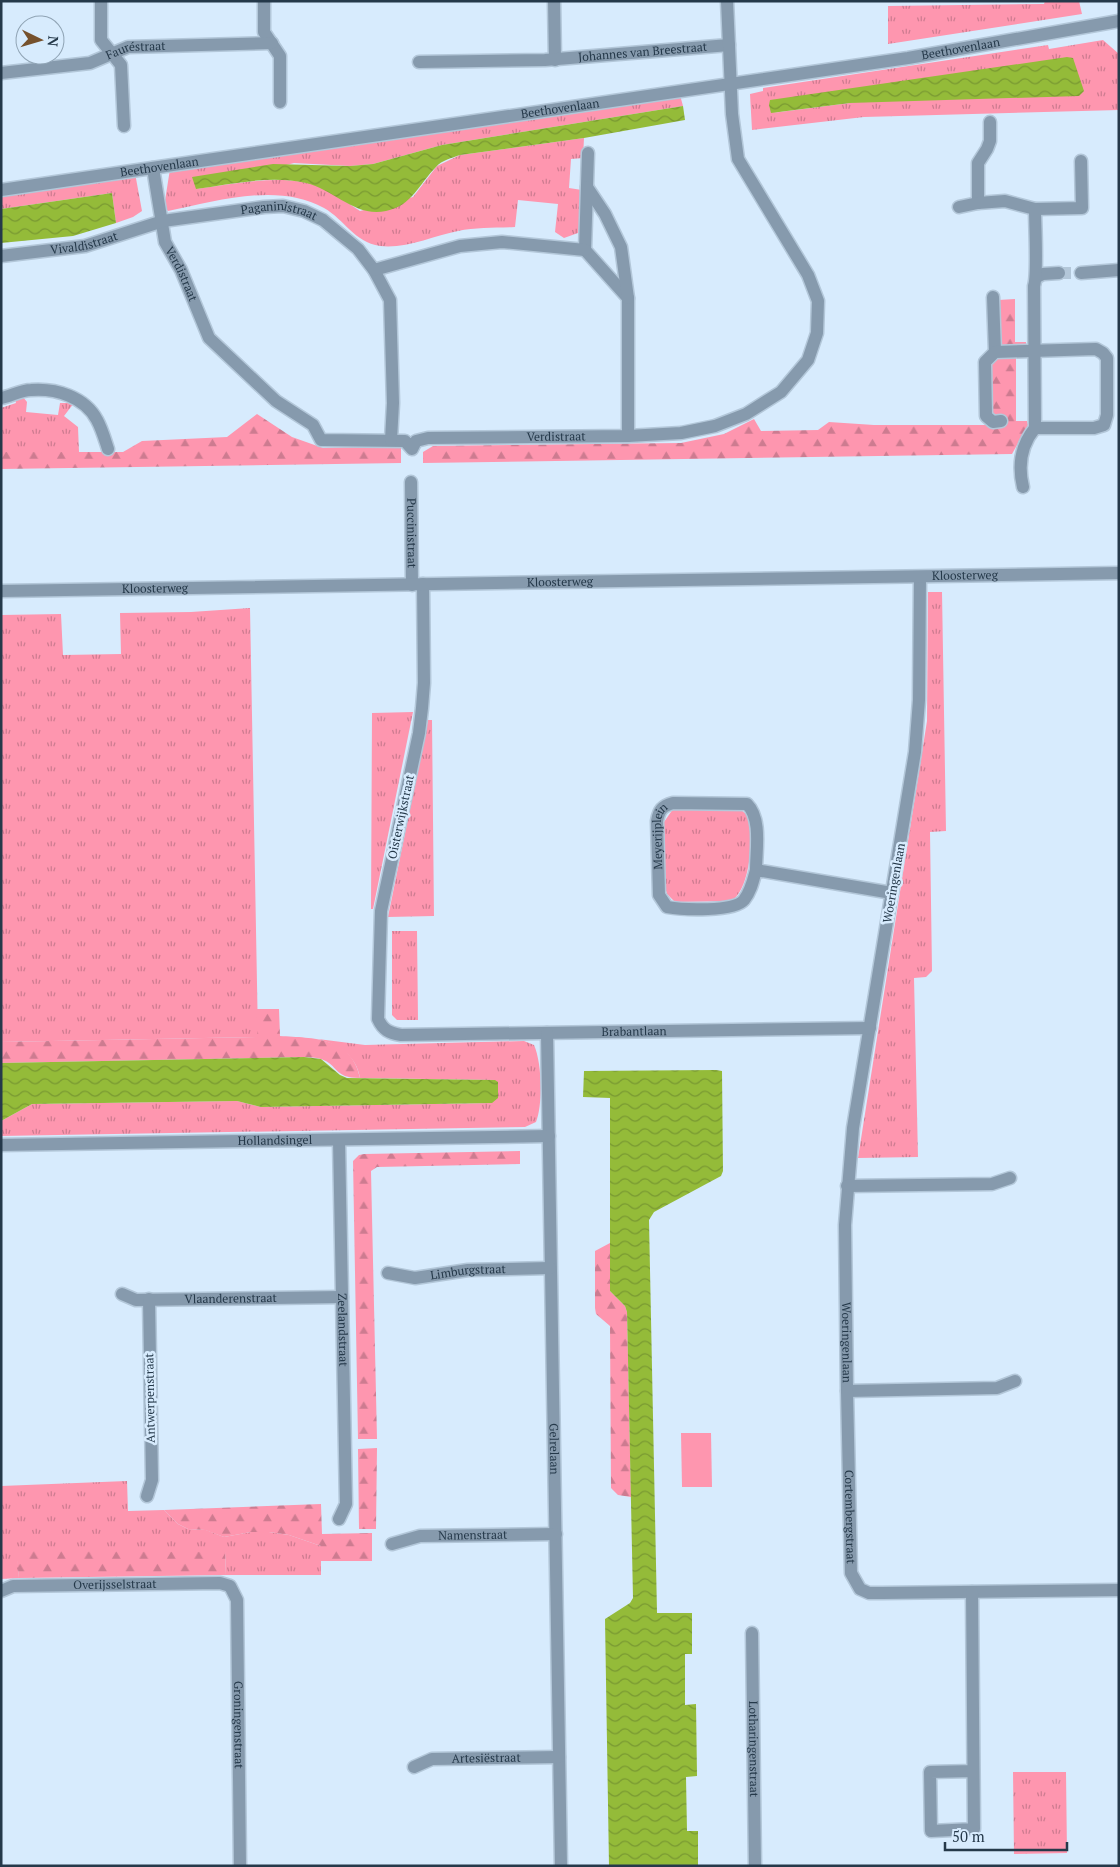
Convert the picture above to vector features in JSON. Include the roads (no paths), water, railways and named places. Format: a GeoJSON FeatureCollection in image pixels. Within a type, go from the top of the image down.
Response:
{"type":"FeatureCollection","features":[{"type":"Feature","properties":{"kind":"street"},"geometry":{"type":"LineString","coordinates":[[101,1],[101,40],[120,65],[124,126]]}},
{"type":"Feature","properties":{"kind":"street"},"geometry":{"type":"LineString","coordinates":[[264,1],[264,32],[280,56],[280,102]]}},
{"type":"Feature","properties":{"kind":"street"},"geometry":{"type":"LineString","coordinates":[[554,1],[555,60]]}},
{"type":"Feature","properties":{"kind":"street","name":"Verdistraat"},"geometry":{"type":"LineString","coordinates":[[153,168],[165,242],[180,270],[209,338],[276,401],[313,425],[321,440],[405,441],[411,455],[416,442],[428,438],[628,436],[681,433],[716,426],[746,414],[781,392],[808,360],[817,333],[818,301],[808,275],[738,158],[732,114],[727,1]]}},
{"type":"Feature","properties":{"kind":"street","name":"Beethovenlaan"},"geometry":{"type":"LineString","coordinates":[[1,190],[908,58],[1119,21]]}},
{"type":"Feature","properties":{"kind":"street","name":"Fauréstraat"},"geometry":{"type":"LineString","coordinates":[[1,72],[90,63],[128,47],[272,43]]}},
{"type":"Feature","properties":{"kind":"street","name":"Johannes van Breestraat"},"geometry":{"type":"LineString","coordinates":[[419,62],[555,60],[730,45]]}},
{"type":"Feature","properties":{"kind":"street"},"geometry":{"type":"LineString","coordinates":[[978,203],[978,163],[988,149],[990,122]]}},
{"type":"Feature","properties":{"kind":"street"},"geometry":{"type":"LineString","coordinates":[[585,250],[588,153]]}},
{"type":"Feature","properties":{"kind":"street"},"geometry":{"type":"LineString","coordinates":[[959,207],[978,203],[1005,201],[1035,210],[1082,208],[1081,162]]}},
{"type":"Feature","properties":{"kind":"street"},"geometry":{"type":"LineString","coordinates":[[587,187],[605,214],[621,247],[628,298],[628,436]]}},
{"type":"Feature","properties":{"kind":"street","name":"Paganinistraat"},"geometry":{"type":"LineString","coordinates":[[163,221],[283,206],[304,211],[323,220],[358,249],[374,270],[390,300],[393,403],[391,440]]}},
{"type":"Feature","properties":{"kind":"street"},"geometry":{"type":"LineString","coordinates":[[1023,487],[1021,452],[1027,437],[1035,428],[1034,286],[1037,277],[1034,266],[1035,210]]}},
{"type":"Feature","properties":{"kind":"street","name":"Vivaldistraat"},"geometry":{"type":"LineString","coordinates":[[1,256],[86,246],[163,221]]}},
{"type":"Feature","properties":{"kind":"street"},"geometry":{"type":"LineString","coordinates":[[374,270],[460,246],[502,242],[541,244],[585,250],[628,298]]}},
{"type":"Feature","properties":{"kind":"street"},"geometry":{"type":"LineString","coordinates":[[1081,273],[1119,270]]}},
{"type":"Feature","properties":{"kind":"street"},"geometry":{"type":"LineString","coordinates":[[1037,277],[1043,274],[1059,273]]}},
{"type":"Feature","properties":{"kind":"street"},"geometry":{"type":"LineString","coordinates":[[993,297],[995,352]]}},
{"type":"Feature","properties":{"kind":"street"},"geometry":{"type":"LineString","coordinates":[[1001,421],[993,422],[986,416],[985,362],[995,352],[1096,349],[1104,353],[1107,358],[1107,415],[1104,425],[1094,428],[1035,428]]}},
{"type":"Feature","properties":{"kind":"street"},"geometry":{"type":"LineString","coordinates":[[1,398],[30,390],[53,391],[76,398],[91,411],[98,421],[108,449]]}},
{"type":"Feature","properties":{"kind":"street","name":"Puccinistraat"},"geometry":{"type":"LineString","coordinates":[[411,482],[417,584]]}},
{"type":"Feature","properties":{"kind":"street","name":"Kloosterweg"},"geometry":{"type":"LineString","coordinates":[[1,591],[1119,573]]}},
{"type":"Feature","properties":{"kind":"street","name":"Woeringenlaan"},"geometry":{"type":"LineString","coordinates":[[920,577],[919,700],[915,752],[853,1128],[847,1186],[847,1391],[997,1388],[1015,1380]]}},
{"type":"Feature","properties":{"kind":"street","name":"Oisterwijkstraat"},"geometry":{"type":"LineString","coordinates":[[400,1035],[390,1033],[382,1028],[378,1019],[378,951],[381,911],[419,733],[424,683],[417,584]]}},
{"type":"Feature","properties":{"kind":"street","name":"Meyerijplein"},"geometry":{"type":"LineString","coordinates":[[673,803],[747,804],[753,810],[756,823],[756,870],[751,888],[744,901],[732,908],[667,907],[660,895],[659,812],[665,806],[673,803]]}},
{"type":"Feature","properties":{"kind":"street"},"geometry":{"type":"LineString","coordinates":[[756,870],[892,893]]}},
{"type":"Feature","properties":{"kind":"street","name":"Brabantlaan"},"geometry":{"type":"LineString","coordinates":[[400,1035],[870,1028]]}},
{"type":"Feature","properties":{"kind":"street","name":"Gelrelaan"},"geometry":{"type":"LineString","coordinates":[[547,1033],[561,1866]]}},
{"type":"Feature","properties":{"kind":"street","name":"Hollandsingel"},"geometry":{"type":"LineString","coordinates":[[1,1145],[549,1136]]}},
{"type":"Feature","properties":{"kind":"street","name":"Zeelandstraat"},"geometry":{"type":"LineString","coordinates":[[339,1140],[346,1504],[339,1519]]}},
{"type":"Feature","properties":{"kind":"street"},"geometry":{"type":"LineString","coordinates":[[847,1186],[992,1184],[1010,1178]]}},
{"type":"Feature","properties":{"kind":"street","name":"Limburgstraat"},"geometry":{"type":"LineString","coordinates":[[388,1273],[415,1278],[468,1270],[550,1268]]}},
{"type":"Feature","properties":{"kind":"street","name":"Vlaanderenstraat"},"geometry":{"type":"LineString","coordinates":[[122,1294],[136,1300],[342,1297]]}},
{"type":"Feature","properties":{"kind":"street","name":"Antwerpenstraat"},"geometry":{"type":"LineString","coordinates":[[147,1496],[152,1480],[148,1300]]}},
{"type":"Feature","properties":{"kind":"street","name":"Cortembergstraat"},"geometry":{"type":"LineString","coordinates":[[847,1391],[851,1573],[853,1580],[860,1589],[869,1593],[1119,1590]]}},
{"type":"Feature","properties":{"kind":"street","name":"Namenstraat"},"geometry":{"type":"LineString","coordinates":[[392,1544],[420,1536],[556,1534]]}},
{"type":"Feature","properties":{"kind":"street","name":"Overijsselstraat"},"geometry":{"type":"LineString","coordinates":[[1,1591],[13,1586],[220,1583],[230,1586]]}},
{"type":"Feature","properties":{"kind":"street","name":"Groningenstraat"},"geometry":{"type":"LineString","coordinates":[[230,1586],[237,1600],[240,1866]]}},
{"type":"Feature","properties":{"kind":"street"},"geometry":{"type":"LineString","coordinates":[[972,1592],[974,1770],[974,1830],[931,1831],[930,1772],[974,1770]]}},
{"type":"Feature","properties":{"kind":"street","name":"Lotharingenstraat"},"geometry":{"type":"LineString","coordinates":[[752,1633],[755,1866]]}},
{"type":"Feature","properties":{"kind":"street","name":"Artesiëstraat"},"geometry":{"type":"LineString","coordinates":[[414,1767],[432,1760],[559,1757]]}},
{"type":"Feature","properties":{"kind":"water"},"geometry":{"type":"Polygon","coordinates":[[[1067,57],[1073,58],[1084,91],[1079,96],[850,103],[771,113],[769,105],[770,100],[1067,57]]]}},
{"type":"Feature","properties":{"kind":"water"},"geometry":{"type":"Polygon","coordinates":[[[683,106],[685,120],[584,138],[450,158],[438,165],[409,199],[395,208],[386,211],[365,211],[327,191],[306,183],[265,180],[196,189],[192,177],[273,164],[350,166],[373,164],[442,145],[683,106]]]}},
{"type":"Feature","properties":{"kind":"water"},"geometry":{"type":"Polygon","coordinates":[[[112,193],[116,223],[73,236],[1,243],[1,209],[112,193]]]}},
{"type":"Feature","properties":{"kind":"water"},"geometry":{"type":"Polygon","coordinates":[[[304,1057],[321,1059],[340,1075],[347,1078],[495,1080],[498,1082],[498,1098],[492,1103],[261,1107],[237,1101],[32,1104],[1,1121],[1,1063],[304,1057]]]}},
{"type":"Feature","properties":{"kind":"water"},"geometry":{"type":"Polygon","coordinates":[[[584,1071],[722,1071],[723,1171],[721,1176],[654,1212],[649,1220],[657,1613],[692,1613],[692,1654],[685,1654],[685,1705],[696,1704],[697,1776],[686,1777],[687,1831],[698,1831],[698,1866],[609,1866],[605,1619],[630,1603],[633,1598],[627,1312],[625,1306],[610,1291],[610,1098],[583,1097],[584,1071]]]}},
{"type":"Feature","properties":{"kind":"tunnel"},"geometry":{"type":"LineString","coordinates":[[1059,273],[1081,273]]}}]}
